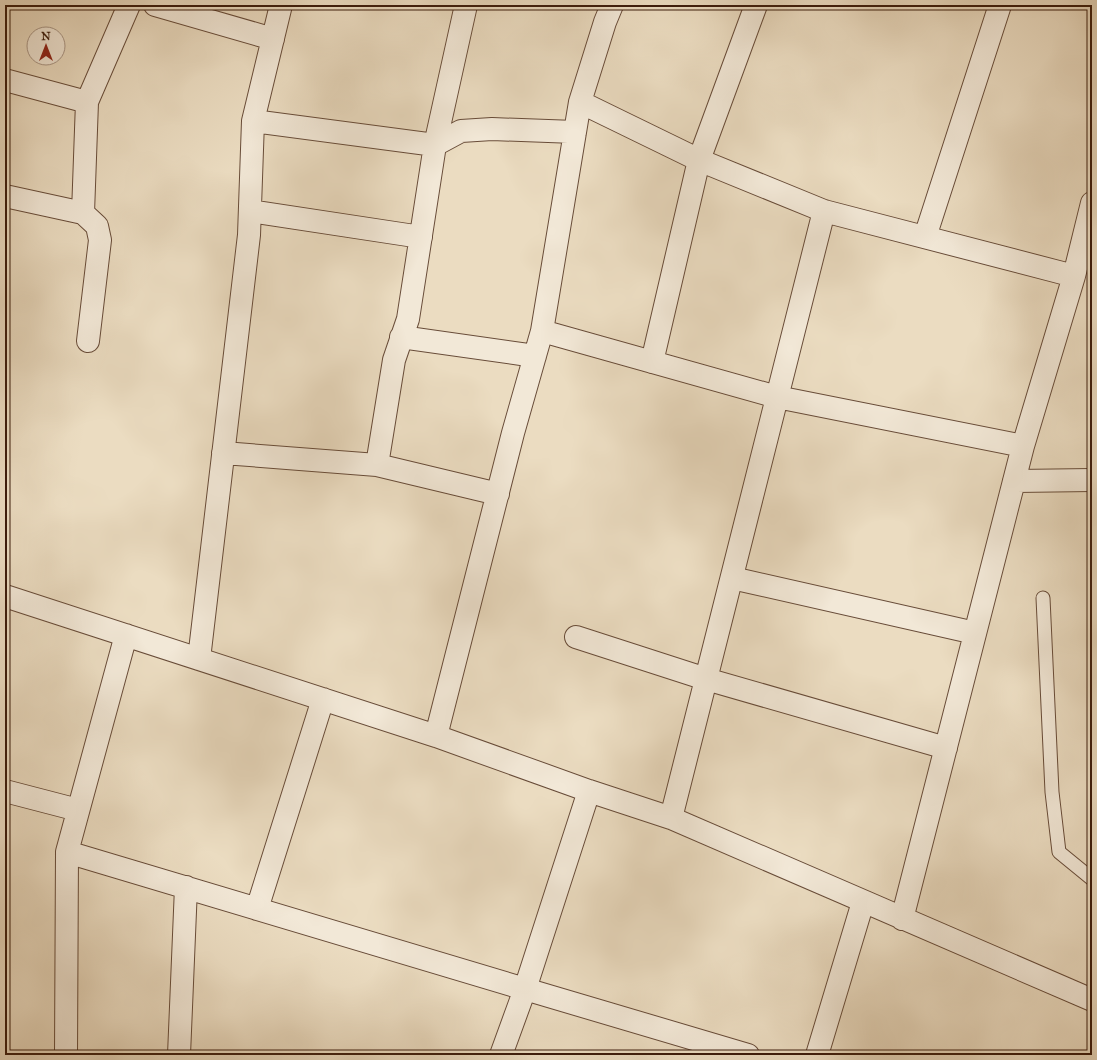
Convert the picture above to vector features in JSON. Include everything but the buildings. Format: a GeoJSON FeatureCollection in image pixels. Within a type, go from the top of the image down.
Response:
{"type":"FeatureCollection","features":[{"type":"Feature","properties":{"kind":"street"},"geometry":{"type":"LineString","coordinates":[[83,213],[87,102],[129,5]]}},
{"type":"Feature","properties":{"kind":"street"},"geometry":{"type":"LineString","coordinates":[[155,5],[273,39]]}},
{"type":"Feature","properties":{"kind":"street"},"geometry":{"type":"LineString","coordinates":[[199,659],[248,235],[254,122],[281,5]]}},
{"type":"Feature","properties":{"kind":"street"},"geometry":{"type":"LineString","coordinates":[[376,465],[394,360],[408,319],[435,145],[466,5]]}},
{"type":"Feature","properties":{"kind":"street"},"geometry":{"type":"LineString","coordinates":[[436,736],[513,433],[542,331],[580,102],[605,22],[612,5]]}},
{"type":"Feature","properties":{"kind":"street"},"geometry":{"type":"LineString","coordinates":[[652,362],[699,160],[756,5]]}},
{"type":"Feature","properties":{"kind":"street"},"geometry":{"type":"LineString","coordinates":[[925,237],[1000,5]]}},
{"type":"Feature","properties":{"kind":"street"},"geometry":{"type":"LineString","coordinates":[[5,80],[87,102]]}},
{"type":"Feature","properties":{"kind":"street"},"geometry":{"type":"LineString","coordinates":[[580,102],[699,160],[824,211],[1074,276]]}},
{"type":"Feature","properties":{"kind":"street"},"geometry":{"type":"LineString","coordinates":[[254,122],[435,145],[461,131],[492,129],[575,132]]}},
{"type":"Feature","properties":{"kind":"street"},"geometry":{"type":"LineString","coordinates":[[5,196],[83,213],[97,226],[100,240],[88,341]]}},
{"type":"Feature","properties":{"kind":"street"},"geometry":{"type":"LineString","coordinates":[[902,918],[1023,446],[1074,276],[1092,203]]}},
{"type":"Feature","properties":{"kind":"street"},"geometry":{"type":"LineString","coordinates":[[250,211],[421,237]]}},
{"type":"Feature","properties":{"kind":"street"},"geometry":{"type":"LineString","coordinates":[[671,818],[824,211]]}},
{"type":"Feature","properties":{"kind":"street"},"geometry":{"type":"LineString","coordinates":[[542,331],[777,397],[1023,446]]}},
{"type":"Feature","properties":{"kind":"street"},"geometry":{"type":"LineString","coordinates":[[401,337],[535,356]]}},
{"type":"Feature","properties":{"kind":"street"},"geometry":{"type":"LineString","coordinates":[[223,453],[376,465],[498,494]]}},
{"type":"Feature","properties":{"kind":"street"},"geometry":{"type":"LineString","coordinates":[[1014,481],[1092,480]]}},
{"type":"Feature","properties":{"kind":"street"},"geometry":{"type":"LineString","coordinates":[[732,578],[975,633]]}},
{"type":"Feature","properties":{"kind":"street"},"geometry":{"type":"LineString","coordinates":[[5,596],[436,736],[589,791],[671,818],[1092,1000]]}},
{"type":"Feature","properties":{"kind":"street"},"geometry":{"type":"LineString","coordinates":[[66,1055],[67,852],[126,635]]}},
{"type":"Feature","properties":{"kind":"street"},"geometry":{"type":"LineString","coordinates":[[576,637],[706,679],[946,748]]}},
{"type":"Feature","properties":{"kind":"street"},"geometry":{"type":"LineString","coordinates":[[257,909],[323,699]]}},
{"type":"Feature","properties":{"kind":"street"},"geometry":{"type":"LineString","coordinates":[[5,791],[78,810]]}},
{"type":"Feature","properties":{"kind":"street"},"geometry":{"type":"LineString","coordinates":[[502,1055],[589,791]]}},
{"type":"Feature","properties":{"kind":"street"},"geometry":{"type":"LineString","coordinates":[[67,852],[739,1054]]}},
{"type":"Feature","properties":{"kind":"street"},"geometry":{"type":"LineString","coordinates":[[179,1055],[186,887]]}},
{"type":"Feature","properties":{"kind":"street"},"geometry":{"type":"LineString","coordinates":[[817,1055],[863,902]]}},
{"type":"Feature","properties":{"kind":"lane"},"geometry":{"type":"LineString","coordinates":[[1043,598],[1052,792],[1059,852],[1092,879]]}}]}
